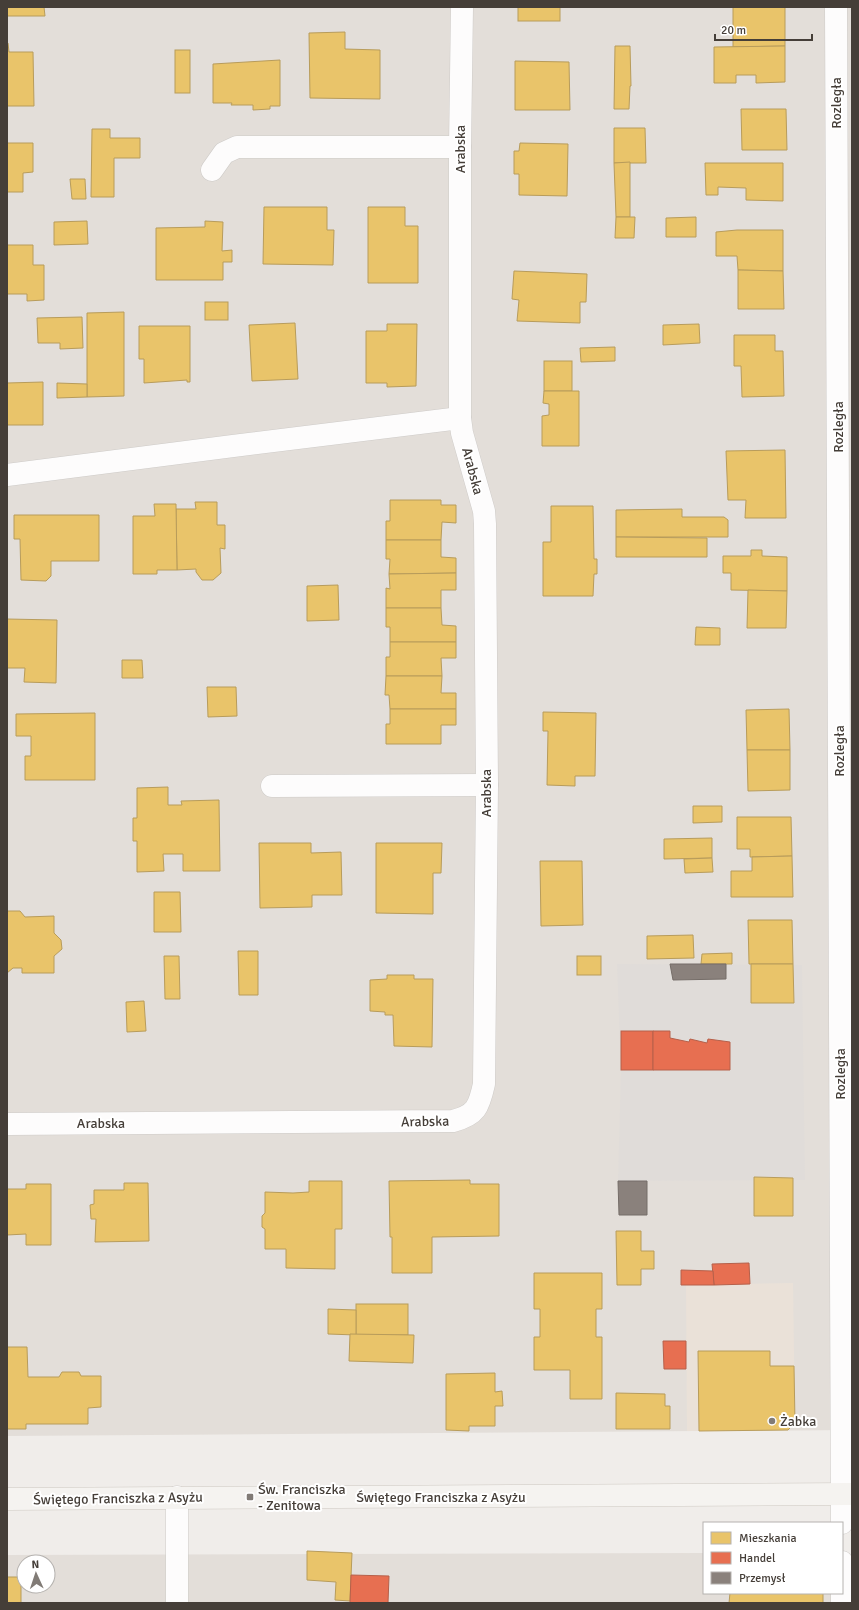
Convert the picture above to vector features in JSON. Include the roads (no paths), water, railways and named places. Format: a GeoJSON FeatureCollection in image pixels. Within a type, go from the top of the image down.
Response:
{"type":"FeatureCollection","features":[{"type":"Feature","properties":{"kind":"street","name":"Arabska"},"geometry":{"type":"LineString","coordinates":[[7,1124],[453,1121],[463,1119],[474,1112],[481,1097],[484,1084],[486,785],[484,511],[462,434],[460,418],[460,147],[462,7]]}},
{"type":"Feature","properties":{"kind":"street","name":"Rozległa"},"geometry":{"type":"LineString","coordinates":[[836,7],[846,982],[847,1494],[842,1522]]}},
{"type":"Feature","properties":{"kind":"street"},"geometry":{"type":"LineString","coordinates":[[212,170],[224,153],[237,147],[460,147]]}},
{"type":"Feature","properties":{"kind":"street"},"geometry":{"type":"LineString","coordinates":[[7,475],[460,418]]}},
{"type":"Feature","properties":{"kind":"street"},"geometry":{"type":"LineString","coordinates":[[272,786],[486,785]]}},
{"type":"Feature","properties":{"kind":"street","name":"Świętego Franciszka z Asyżu"},"geometry":{"type":"LineString","coordinates":[[7,1499],[847,1494]]}},
{"type":"Feature","properties":{"kind":"street"},"geometry":{"type":"LineString","coordinates":[[176,1603],[177,1497]]}},
{"type":"Feature","properties":{"kind":"place","name":"Żabka"},"geometry":{"type":"Point","coordinates":[772,1421]}},
{"type":"Feature","properties":{"kind":"place","name":"Św. Franciszka - Zenitowa"},"geometry":{"type":"Point","coordinates":[250,1497]}}]}
